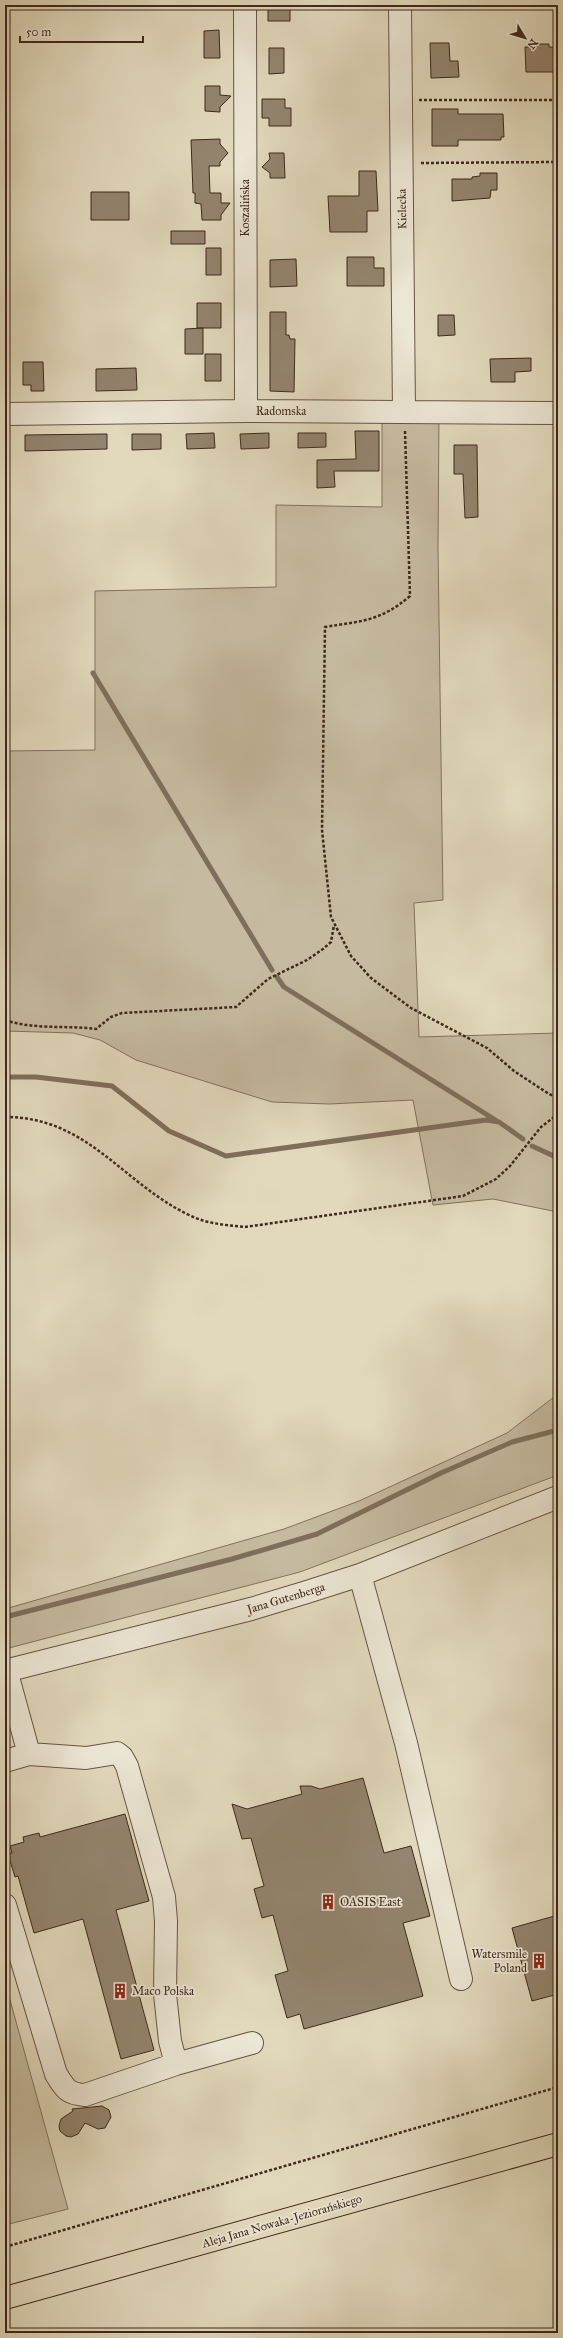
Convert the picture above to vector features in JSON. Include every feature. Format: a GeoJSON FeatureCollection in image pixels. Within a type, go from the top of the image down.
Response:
{"type":"FeatureCollection","features":[{"type":"Feature","properties":{"kind":"main road","name":"Aleja Jana Nowaka-Jeziorańskiego"},"geometry":{"type":"LineString","coordinates":[[5,2298],[557,2145]]}},
{"type":"Feature","properties":{"kind":"street","name":"Koszalińska"},"geometry":{"type":"LineString","coordinates":[[245,5],[246,411]]}},
{"type":"Feature","properties":{"kind":"street","name":"Kielecka"},"geometry":{"type":"LineString","coordinates":[[400,5],[404,412]]}},
{"type":"Feature","properties":{"kind":"street","name":"Radomska"},"geometry":{"type":"LineString","coordinates":[[5,414],[246,411],[558,413]]}},
{"type":"Feature","properties":{"kind":"street","name":"Jana Gutenberga"},"geometry":{"type":"LineString","coordinates":[[6,1670],[251,1609],[360,1575],[558,1497]]}},
{"type":"Feature","properties":{"kind":"street"},"geometry":{"type":"LineString","coordinates":[[360,1575],[406,1743],[461,1979]]}},
{"type":"Feature","properties":{"kind":"street"},"geometry":{"type":"LineString","coordinates":[[6,1670],[29,1754]]}},
{"type":"Feature","properties":{"kind":"street"},"geometry":{"type":"LineString","coordinates":[[5,1761],[29,1754],[86,1758],[117,1754],[122,1757],[127,1766],[164,1897],[166,1921],[165,1994],[170,2041],[176,2064]]}},
{"type":"Feature","properties":{"kind":"street"},"geometry":{"type":"LineString","coordinates":[[5,1905],[56,2074],[64,2087],[73,2095],[85,2095],[176,2064],[252,2043]]}},
{"type":"Feature","properties":{"kind":"path"},"geometry":{"type":"LineString","coordinates":[[401,100],[558,100]]}},
{"type":"Feature","properties":{"kind":"path"},"geometry":{"type":"LineString","coordinates":[[402,163],[558,162]]}},
{"type":"Feature","properties":{"kind":"path"},"geometry":{"type":"LineString","coordinates":[[404,412],[410,596],[393,610],[371,619],[325,627],[322,830],[331,918],[351,956],[371,978],[396,998],[433,1020],[487,1048],[514,1071],[549,1094],[558,1098]]}},
{"type":"Feature","properties":{"kind":"path"},"geometry":{"type":"LineString","coordinates":[[5,1020],[19,1025],[54,1028],[67,1026],[96,1029],[111,1017],[122,1013],[236,1006],[268,979],[307,960],[323,949],[331,942],[334,924]]}},
{"type":"Feature","properties":{"kind":"path"},"geometry":{"type":"LineString","coordinates":[[5,1117],[20,1117],[57,1126],[91,1145],[151,1191],[189,1215],[214,1224],[245,1227],[463,1196],[496,1179],[510,1166],[541,1127],[558,1114]]}},
{"type":"Feature","properties":{"kind":"path"},"geometry":{"type":"LineString","coordinates":[[5,2247],[558,2087]]}},
{"type":"Feature","properties":{"kind":"shaded area"},"geometry":{"type":"Polygon","coordinates":[[[382,412],[439,413],[438,548],[443,900],[414,903],[419,1037],[558,1033],[558,1212],[493,1199],[433,1205],[413,1100],[329,1104],[272,1102],[136,1060],[100,1040],[73,1033],[5,1031],[5,751],[95,750],[95,591],[276,587],[276,505],[382,507],[382,412]]]}},
{"type":"Feature","properties":{"kind":"shaded area"},"geometry":{"type":"Polygon","coordinates":[[[558,1394],[558,1475],[300,1572],[5,1649],[5,1609],[284,1529],[359,1501],[507,1433],[558,1394]]]}},
{"type":"Feature","properties":{"kind":"shaded area"},"geometry":{"type":"Polygon","coordinates":[[[5,1982],[68,2209],[5,2225],[5,1982]]]}},
{"type":"Feature","properties":{"kind":"building"},"geometry":{"type":"Polygon","coordinates":[[[268,5],[290,5],[290,21],[268,21],[268,5]]]}},
{"type":"Feature","properties":{"kind":"building"},"geometry":{"type":"Polygon","coordinates":[[[219,30],[220,58],[204,58],[204,31],[219,30]]]}},
{"type":"Feature","properties":{"kind":"building"},"geometry":{"type":"Polygon","coordinates":[[[430,43],[449,43],[450,61],[458,61],[459,77],[431,78],[430,43]]]}},
{"type":"Feature","properties":{"kind":"building"},"geometry":{"type":"Polygon","coordinates":[[[534,44],[549,44],[549,47],[558,47],[558,72],[526,72],[525,47],[534,47],[534,44]]]}},
{"type":"Feature","properties":{"kind":"building"},"geometry":{"type":"Polygon","coordinates":[[[269,48],[284,48],[284,73],[269,74],[269,48]]]}},
{"type":"Feature","properties":{"kind":"building"},"geometry":{"type":"Polygon","coordinates":[[[205,86],[220,86],[220,95],[231,96],[220,107],[220,112],[205,111],[205,86]]]}},
{"type":"Feature","properties":{"kind":"building"},"geometry":{"type":"Polygon","coordinates":[[[262,99],[285,99],[285,108],[291,108],[291,126],[269,126],[269,118],[262,118],[262,99]]]}},
{"type":"Feature","properties":{"kind":"building"},"geometry":{"type":"Polygon","coordinates":[[[432,109],[458,109],[458,114],[503,114],[504,137],[501,137],[501,140],[458,140],[458,146],[432,146],[432,109]]]}},
{"type":"Feature","properties":{"kind":"building"},"geometry":{"type":"Polygon","coordinates":[[[220,139],[220,144],[228,153],[220,162],[220,166],[209,166],[210,193],[221,193],[221,203],[230,203],[221,215],[221,220],[202,220],[201,204],[195,203],[195,193],[193,193],[191,140],[220,139]]]}},
{"type":"Feature","properties":{"kind":"building"},"geometry":{"type":"Polygon","coordinates":[[[269,153],[284,153],[285,178],[270,178],[270,173],[262,167],[270,159],[269,153]]]}},
{"type":"Feature","properties":{"kind":"building"},"geometry":{"type":"Polygon","coordinates":[[[359,171],[376,171],[378,211],[367,211],[367,232],[330,232],[328,196],[359,196],[359,171]]]}},
{"type":"Feature","properties":{"kind":"building"},"geometry":{"type":"Polygon","coordinates":[[[480,173],[497,173],[497,190],[491,190],[490,198],[452,201],[452,179],[472,179],[472,177],[480,176],[480,173]]]}},
{"type":"Feature","properties":{"kind":"building"},"geometry":{"type":"Polygon","coordinates":[[[91,192],[129,192],[129,220],[91,220],[91,192]]]}},
{"type":"Feature","properties":{"kind":"building"},"geometry":{"type":"Polygon","coordinates":[[[171,231],[205,231],[205,244],[171,244],[171,231]]]}},
{"type":"Feature","properties":{"kind":"building"},"geometry":{"type":"Polygon","coordinates":[[[206,248],[221,248],[221,275],[206,275],[206,248]]]}},
{"type":"Feature","properties":{"kind":"building"},"geometry":{"type":"Polygon","coordinates":[[[347,257],[374,257],[374,268],[384,268],[384,286],[347,286],[347,257]]]}},
{"type":"Feature","properties":{"kind":"building"},"geometry":{"type":"Polygon","coordinates":[[[296,259],[297,286],[270,287],[270,260],[296,259]]]}},
{"type":"Feature","properties":{"kind":"building"},"geometry":{"type":"Polygon","coordinates":[[[197,303],[221,303],[221,328],[197,328],[197,303]]]}},
{"type":"Feature","properties":{"kind":"building"},"geometry":{"type":"Polygon","coordinates":[[[270,312],[286,312],[286,335],[289,335],[290,339],[295,339],[294,392],[270,391],[270,312]]]}},
{"type":"Feature","properties":{"kind":"building"},"geometry":{"type":"Polygon","coordinates":[[[438,315],[454,315],[455,335],[438,336],[438,315]]]}},
{"type":"Feature","properties":{"kind":"building"},"geometry":{"type":"Polygon","coordinates":[[[203,328],[203,354],[185,354],[185,329],[203,328]]]}},
{"type":"Feature","properties":{"kind":"building"},"geometry":{"type":"Polygon","coordinates":[[[205,354],[221,354],[221,381],[205,381],[205,354]]]}},
{"type":"Feature","properties":{"kind":"building"},"geometry":{"type":"Polygon","coordinates":[[[531,358],[531,371],[515,372],[515,382],[491,382],[490,359],[531,358]]]}},
{"type":"Feature","properties":{"kind":"building"},"geometry":{"type":"Polygon","coordinates":[[[23,362],[43,362],[44,391],[31,391],[31,385],[23,385],[23,362]]]}},
{"type":"Feature","properties":{"kind":"building"},"geometry":{"type":"Polygon","coordinates":[[[136,368],[137,390],[96,391],[96,369],[136,368]]]}},
{"type":"Feature","properties":{"kind":"building"},"geometry":{"type":"Polygon","coordinates":[[[355,431],[379,431],[379,471],[334,471],[335,487],[317,488],[317,460],[356,459],[355,431]]]}},
{"type":"Feature","properties":{"kind":"building"},"geometry":{"type":"Polygon","coordinates":[[[214,433],[215,448],[187,449],[186,434],[214,433]]]}},
{"type":"Feature","properties":{"kind":"building"},"geometry":{"type":"Polygon","coordinates":[[[269,433],[269,448],[241,449],[240,434],[269,433]]]}},
{"type":"Feature","properties":{"kind":"building"},"geometry":{"type":"Polygon","coordinates":[[[298,433],[326,433],[326,447],[298,448],[298,433]]]}},
{"type":"Feature","properties":{"kind":"building"},"geometry":{"type":"Polygon","coordinates":[[[107,434],[107,449],[25,451],[25,435],[107,434]]]}},
{"type":"Feature","properties":{"kind":"building"},"geometry":{"type":"Polygon","coordinates":[[[132,434],[161,434],[161,449],[132,450],[132,434]]]}},
{"type":"Feature","properties":{"kind":"building"},"geometry":{"type":"Polygon","coordinates":[[[454,445],[477,445],[478,517],[465,518],[463,474],[454,474],[454,445]]]}},
{"type":"Feature","properties":{"kind":"building","name":"OASIS East"},"geometry":{"type":"Polygon","coordinates":[[[363,1778],[384,1853],[411,1846],[430,1916],[403,1923],[423,1996],[304,2029],[300,2014],[287,2018],[275,1975],[288,1971],[273,1915],[262,1918],[254,1889],[264,1886],[251,1838],[242,1839],[232,1804],[247,1809],[302,1794],[300,1786],[311,1786],[320,1789],[363,1778]]]}},
{"type":"Feature","properties":{"kind":"building","name":"Maco Polska"},"geometry":{"type":"Polygon","coordinates":[[[125,1814],[149,1901],[116,1910],[154,2050],[121,2059],[83,1919],[34,1933],[18,1876],[15,1877],[8,1854],[12,1853],[10,1846],[24,1842],[23,1837],[39,1833],[40,1837],[125,1814]]]}},
{"type":"Feature","properties":{"kind":"building","name":"Watersmile Poland"},"geometry":{"type":"Polygon","coordinates":[[[558,1915],[558,1994],[532,2001],[512,1928],[558,1915]]]}},
{"type":"Feature","properties":{"kind":"building"},"geometry":{"type":"Polygon","coordinates":[[[102,2106],[109,2110],[111,2117],[105,2128],[98,2129],[85,2123],[78,2134],[71,2137],[66,2136],[60,2131],[59,2126],[61,2119],[73,2111],[72,2109],[102,2106]]]}},
{"type":"Feature","properties":{"kind":"waterway"},"geometry":{"type":"LineString","coordinates":[[93,673],[272,970]]}},
{"type":"Feature","properties":{"kind":"waterway"},"geometry":{"type":"LineString","coordinates":[[277,977],[284,987],[497,1121]]}},
{"type":"Feature","properties":{"kind":"waterway"},"geometry":{"type":"LineString","coordinates":[[5,1077],[36,1077],[112,1086],[169,1131],[226,1156],[486,1120],[499,1122],[523,1139]]}},
{"type":"Feature","properties":{"kind":"waterway"},"geometry":{"type":"LineString","coordinates":[[532,1146],[558,1158]]}},
{"type":"Feature","properties":{"kind":"waterway"},"geometry":{"type":"LineString","coordinates":[[5,1617],[232,1559],[317,1534],[441,1473],[512,1442],[558,1430]]}},
{"type":"Feature","properties":{"kind":"place","name":"OASIS East"},"geometry":{"type":"Point","coordinates":[328,1902]}},
{"type":"Feature","properties":{"kind":"place","name":"Watersmile Poland"},"geometry":{"type":"Point","coordinates":[539,1961]}},
{"type":"Feature","properties":{"kind":"place","name":"Maco Polska"},"geometry":{"type":"Point","coordinates":[120,1991]}}]}
